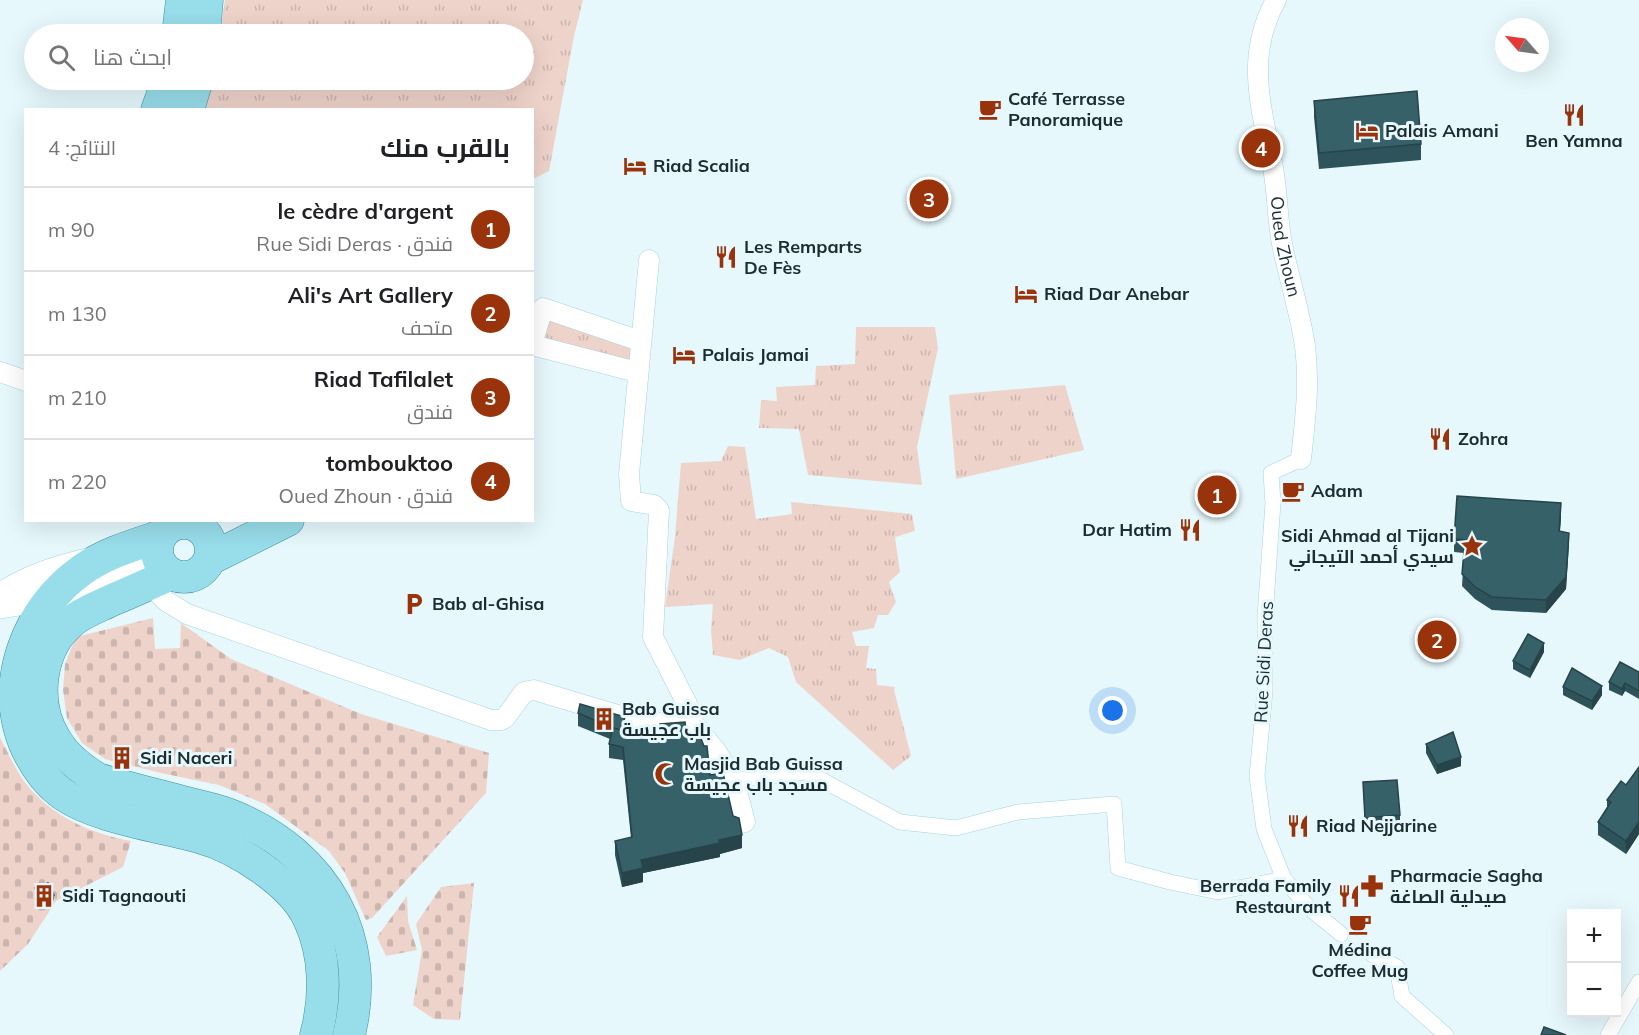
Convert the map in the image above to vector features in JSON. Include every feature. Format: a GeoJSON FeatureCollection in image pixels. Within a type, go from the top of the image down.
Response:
{"type":"FeatureCollection","features":[{"type":"Feature","properties":{"kind":"main road"},"geometry":{"type":"LineString","coordinates":[[179,24],[182,0]]}},
{"type":"Feature","properties":{"kind":"main road"},"geometry":{"type":"LineString","coordinates":[[205,24],[207,0]]}},
{"type":"Feature","properties":{"kind":"main road"},"geometry":{"type":"LineString","coordinates":[[158,108],[164,90]]}},
{"type":"Feature","properties":{"kind":"main road"},"geometry":{"type":"LineString","coordinates":[[189,108],[194,90]]}},
{"type":"Feature","properties":{"kind":"main road"},"geometry":{"type":"LineString","coordinates":[[0,597],[40,575],[100,559],[161,565],[181,578],[196,575],[208,564],[212,549],[210,539],[199,522],[173,525],[161,565],[76,618],[56,639],[50,650],[42,678],[44,710],[49,727],[64,751],[86,772],[98,779],[234,816],[272,836],[314,871],[340,911],[353,952],[355,996],[349,1035]]}},
{"type":"Feature","properties":{"kind":"main road"},"geometry":{"type":"LineString","coordinates":[[210,560],[284,522]]}},
{"type":"Feature","properties":{"kind":"main road"},"geometry":{"type":"LineString","coordinates":[[100,559],[81,571],[53,598],[36,620],[20,655],[15,684],[8,704],[28,751],[46,779],[59,792],[75,802],[98,811],[222,844],[256,864],[276,880],[303,908],[309,919],[321,964],[322,1002],[316,1035]]}},
{"type":"Feature","properties":{"kind":"main road"},"geometry":{"type":"LineString","coordinates":[[0,605],[81,592],[161,565]]}},
{"type":"Feature","properties":{"kind":"street","name":"Oued Zhoun"},"geometry":{"type":"LineString","coordinates":[[1276,0],[1269,12],[1262,34],[1257,64],[1260,106],[1273,169],[1282,248],[1305,346],[1308,376],[1301,459]]}},
{"type":"Feature","properties":{"kind":"street"},"geometry":{"type":"LineString","coordinates":[[649,260],[637,372],[629,474],[630,498],[633,503],[654,505],[659,510],[654,637],[687,704],[691,720],[716,751],[734,780],[745,822]]}},
{"type":"Feature","properties":{"kind":"street"},"geometry":{"type":"LineString","coordinates":[[534,338],[543,308],[640,341]]}},
{"type":"Feature","properties":{"kind":"street"},"geometry":{"type":"LineString","coordinates":[[534,346],[637,372]]}},
{"type":"Feature","properties":{"kind":"street"},"geometry":{"type":"LineString","coordinates":[[0,372],[24,380]]}},
{"type":"Feature","properties":{"kind":"street","name":"Rue Sidi Deras"},"geometry":{"type":"LineString","coordinates":[[1284,879],[1264,829],[1257,776],[1265,691],[1265,617],[1273,503],[1271,473],[1301,459]]}},
{"type":"Feature","properties":{"kind":"street"},"geometry":{"type":"LineString","coordinates":[[161,565],[166,601],[186,614],[491,720],[505,718],[524,693],[534,690],[641,722],[666,723],[691,720]]}},
{"type":"Feature","properties":{"kind":"street"},"geometry":{"type":"LineString","coordinates":[[734,780],[807,772],[900,822],[956,828],[1018,812],[1114,804],[1118,868],[1218,892],[1284,879],[1309,908],[1341,934]]}},
{"type":"Feature","properties":{"kind":"street"},"geometry":{"type":"LineString","coordinates":[[1373,955],[1397,967],[1402,996],[1446,1035]]}},
{"type":"Feature","properties":{"kind":"street"},"geometry":{"type":"LineString","coordinates":[[1608,1035],[1639,982]]}},
{"type":"Feature","properties":{"kind":"green space"},"geometry":{"type":"Polygon","coordinates":[[[225,0],[583,0],[574,36],[549,171],[534,178],[534,108],[205,108],[209,90],[534,90],[534,24],[221,24],[225,0]]]}},
{"type":"Feature","properties":{"kind":"green space"},"geometry":{"type":"Polygon","coordinates":[[[544,308],[647,342],[645,372],[534,343],[544,308]]]}},
{"type":"Feature","properties":{"kind":"green space"},"geometry":{"type":"Polygon","coordinates":[[[856,327],[935,327],[938,348],[917,447],[922,485],[808,475],[799,429],[759,428],[761,400],[777,401],[776,387],[815,385],[816,366],[855,364],[856,327]]]}},
{"type":"Feature","properties":{"kind":"green space"},"geometry":{"type":"Polygon","coordinates":[[[1065,385],[1084,450],[956,479],[949,395],[1065,385]]]}},
{"type":"Feature","properties":{"kind":"green space"},"geometry":{"type":"Polygon","coordinates":[[[728,446],[745,447],[756,519],[792,514],[791,502],[912,514],[915,531],[895,537],[900,572],[889,582],[896,602],[888,615],[878,615],[874,628],[852,632],[856,646],[869,646],[866,668],[876,669],[877,685],[895,687],[911,756],[893,770],[796,682],[788,657],[769,648],[740,660],[713,655],[711,630],[713,604],[665,607],[675,537],[681,463],[721,461],[728,446]]]}},
{"type":"Feature","properties":{"kind":"green space"},"geometry":{"type":"Polygon","coordinates":[[[153,618],[155,649],[180,648],[181,623],[231,659],[361,714],[489,753],[486,793],[372,918],[366,920],[345,873],[329,851],[265,804],[219,785],[105,759],[82,743],[67,718],[63,690],[65,664],[76,637],[153,618]]]}},
{"type":"Feature","properties":{"kind":"green space"},"geometry":{"type":"Polygon","coordinates":[[[0,737],[23,780],[49,806],[88,829],[131,841],[123,867],[56,901],[28,944],[0,971],[0,737]]]}},
{"type":"Feature","properties":{"kind":"green space"},"geometry":{"type":"Polygon","coordinates":[[[474,883],[460,1020],[434,1019],[413,1005],[422,950],[416,924],[441,887],[474,883]]]}},
{"type":"Feature","properties":{"kind":"green space"},"geometry":{"type":"Polygon","coordinates":[[[407,896],[408,921],[417,950],[386,956],[377,937],[407,896]]]}},
{"type":"Feature","properties":{"kind":"building","name":"Palais Amani"},"geometry":{"type":"Polygon","coordinates":[[[1417,91],[1421,144],[1319,153],[1314,101],[1417,91]]]}},
{"type":"Feature","properties":{"kind":"building"},"geometry":{"type":"Polygon","coordinates":[[[1457,496],[1561,503],[1559,531],[1569,533],[1566,577],[1546,600],[1492,597],[1475,587],[1462,574],[1465,540],[1454,539],[1457,496]]]}},
{"type":"Feature","properties":{"kind":"building"},"geometry":{"type":"Polygon","coordinates":[[[1528,634],[1544,643],[1530,670],[1513,661],[1528,634]]]}},
{"type":"Feature","properties":{"kind":"building"},"geometry":{"type":"Polygon","coordinates":[[[1620,662],[1639,672],[1639,691],[1625,683],[1622,689],[1609,682],[1620,662]]]}},
{"type":"Feature","properties":{"kind":"building"},"geometry":{"type":"Polygon","coordinates":[[[1572,668],[1602,686],[1592,701],[1563,687],[1572,668]]]}},
{"type":"Feature","properties":{"kind":"building"},"geometry":{"type":"Polygon","coordinates":[[[580,704],[625,717],[621,730],[578,713],[580,704]]]}},
{"type":"Feature","properties":{"kind":"building"},"geometry":{"type":"Polygon","coordinates":[[[685,722],[687,737],[700,736],[704,746],[707,746],[710,775],[723,773],[733,816],[739,818],[742,835],[719,840],[720,843],[641,860],[643,868],[622,873],[615,841],[632,837],[623,747],[609,744],[613,728],[658,739],[660,724],[685,722]]]}},
{"type":"Feature","properties":{"kind":"building"},"geometry":{"type":"Polygon","coordinates":[[[1453,732],[1461,757],[1437,765],[1426,744],[1453,732]]]}},
{"type":"Feature","properties":{"kind":"building"},"geometry":{"type":"Polygon","coordinates":[[[1639,767],[1639,822],[1626,841],[1598,822],[1611,802],[1607,800],[1621,781],[1626,785],[1639,767]]]}},
{"type":"Feature","properties":{"kind":"building"},"geometry":{"type":"Polygon","coordinates":[[[1397,780],[1400,815],[1365,818],[1363,782],[1397,780]]]}},
{"type":"Feature","properties":{"kind":"building","name":"Sidi Tagnaouti"},"geometry":{"type":"Polygon","coordinates":[[[48,883],[54,895],[40,901],[35,888],[48,883]]]}},
{"type":"Feature","properties":{"kind":"building"},"geometry":{"type":"Polygon","coordinates":[[[1544,1027],[1566,1035],[1541,1035],[1544,1027]]]}},
{"type":"Feature","properties":{"kind":"place","name":"Café Terrasse Panoramique"},"geometry":{"type":"Point","coordinates":[990,109]}},
{"type":"Feature","properties":{"kind":"place","name":"Ben Yamna"},"geometry":{"type":"Point","coordinates":[1574,115]}},
{"type":"Feature","properties":{"kind":"place","name":"Palais Amani"},"geometry":{"type":"Point","coordinates":[1367,131]}},
{"type":"Feature","properties":{"kind":"place","name":"tombouktoo"},"geometry":{"type":"Point","coordinates":[1261,148]}},
{"type":"Feature","properties":{"kind":"place","name":"Riad Scalia"},"geometry":{"type":"Point","coordinates":[635,166]}},
{"type":"Feature","properties":{"kind":"place","name":"Riad Tafilalet"},"geometry":{"type":"Point","coordinates":[929,199]}},
{"type":"Feature","properties":{"kind":"place","name":"Les Remparts De Fès"},"geometry":{"type":"Point","coordinates":[726,257]}},
{"type":"Feature","properties":{"kind":"place","name":"Riad Dar Anebar"},"geometry":{"type":"Point","coordinates":[1026,294]}},
{"type":"Feature","properties":{"kind":"place","name":"Palais Jamai"},"geometry":{"type":"Point","coordinates":[684,355]}},
{"type":"Feature","properties":{"kind":"place","name":"Zohra"},"geometry":{"type":"Point","coordinates":[1440,439]}},
{"type":"Feature","properties":{"kind":"place","name":"Adam"},"geometry":{"type":"Point","coordinates":[1293,491]}},
{"type":"Feature","properties":{"kind":"place","name":"le cèdre d'argent"},"geometry":{"type":"Point","coordinates":[1217,495]}},
{"type":"Feature","properties":{"kind":"place","name":"Dar Hatim"},"geometry":{"type":"Point","coordinates":[1190,530]}},
{"type":"Feature","properties":{"kind":"place","name":"Sidi Ahmad al Tijani سيدي أحمد التيجاني"},"geometry":{"type":"Point","coordinates":[1472,546]}},
{"type":"Feature","properties":{"kind":"place","name":"Bab al-Ghisa"},"geometry":{"type":"Point","coordinates":[414,604]}},
{"type":"Feature","properties":{"kind":"place","name":"Ali's Art Gallery"},"geometry":{"type":"Point","coordinates":[1437,640]}},
{"type":"Feature","properties":{"kind":"place","name":"Bab Guissa باب عجيسة"},"geometry":{"type":"Point","coordinates":[604,719]}},
{"type":"Feature","properties":{"kind":"place","name":"Sidi Naceri"},"geometry":{"type":"Point","coordinates":[122,758]}},
{"type":"Feature","properties":{"kind":"place","name":"Masjid Bab Guissa مسجد باب عجيسة"},"geometry":{"type":"Point","coordinates":[666,774]}},
{"type":"Feature","properties":{"kind":"place","name":"Riad Nejjarine"},"geometry":{"type":"Point","coordinates":[1298,826]}},
{"type":"Feature","properties":{"kind":"place","name":"Pharmacie Sagha صيدلية الصاغة"},"geometry":{"type":"Point","coordinates":[1372,886]}},
{"type":"Feature","properties":{"kind":"place","name":"Sidi Tagnaouti"},"geometry":{"type":"Point","coordinates":[44,896]}},
{"type":"Feature","properties":{"kind":"place","name":"Berrada Family Restaurant"},"geometry":{"type":"Point","coordinates":[1349,896]}},
{"type":"Feature","properties":{"kind":"place","name":"Médina Coffee Mug"},"geometry":{"type":"Point","coordinates":[1360,924]}}]}
